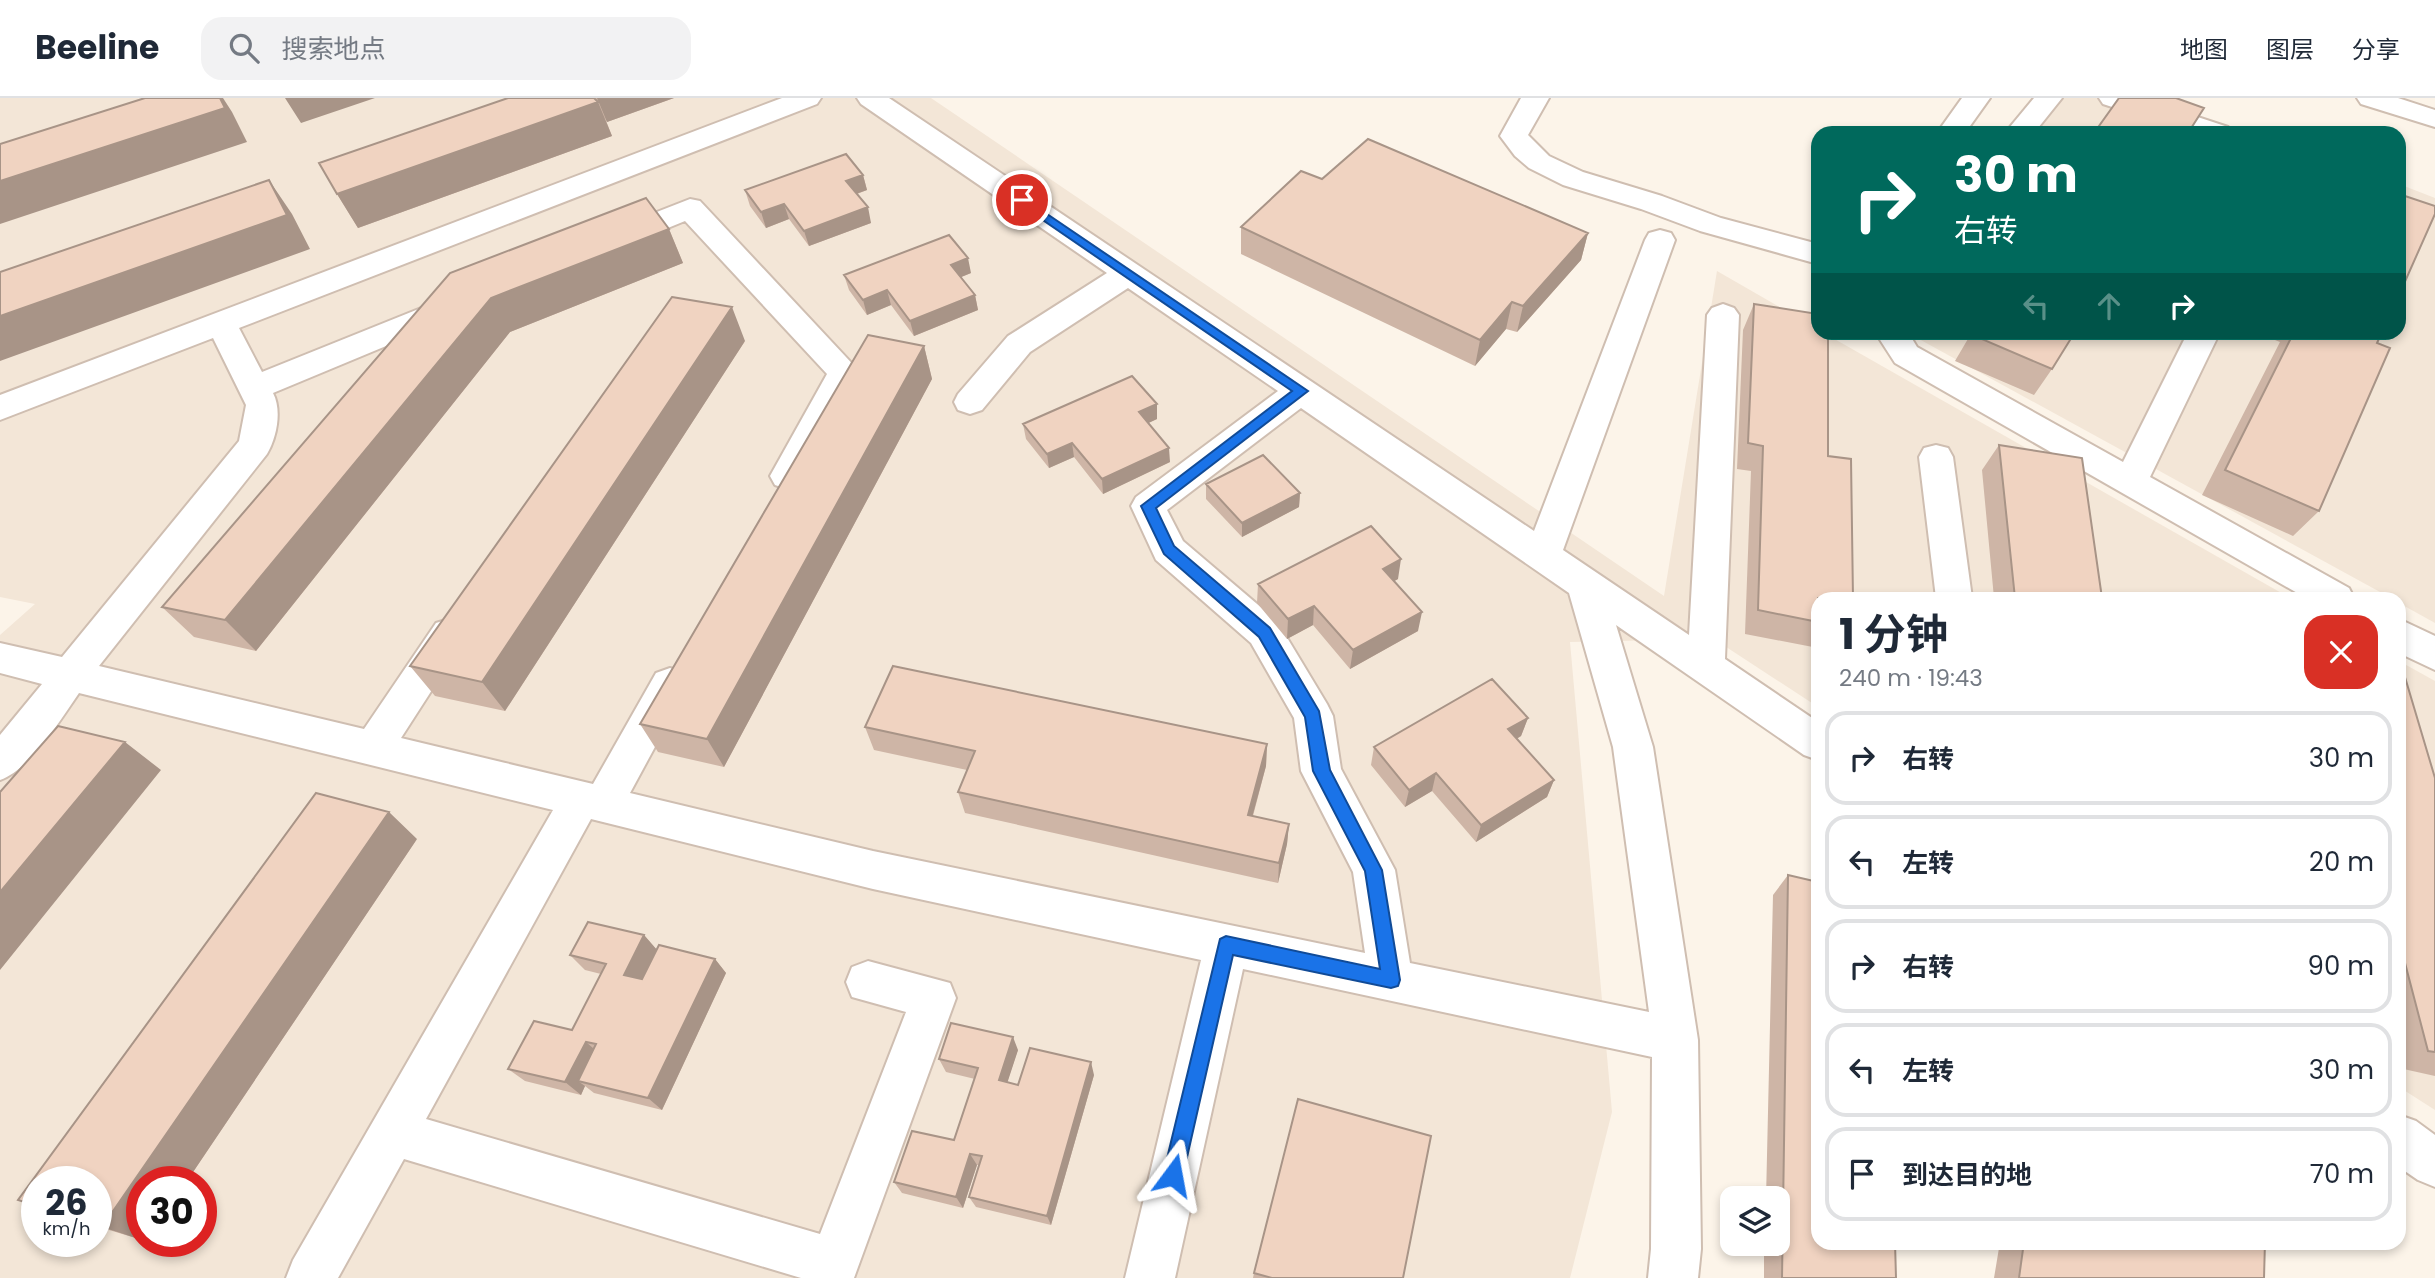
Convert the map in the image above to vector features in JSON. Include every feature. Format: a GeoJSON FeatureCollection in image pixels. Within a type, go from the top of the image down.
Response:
{"type":"FeatureCollection","features":[{"type":"Feature","properties":{"kind":"street"},"geometry":{"type":"LineString","coordinates":[[0,408],[807,98]]}},
{"type":"Feature","properties":{"kind":"street"},"geometry":{"type":"LineString","coordinates":[[871,98],[1811,738]]}},
{"type":"Feature","properties":{"kind":"street"},"geometry":{"type":"LineString","coordinates":[[1535,98],[1514,136],[1521,148],[1543,164],[1594,186],[1647,201],[1693,219],[1811,252]]}},
{"type":"Feature","properties":{"kind":"street"},"geometry":{"type":"LineString","coordinates":[[1956,126],[1976,98]]}},
{"type":"Feature","properties":{"kind":"street"},"geometry":{"type":"LineString","coordinates":[[2025,126],[2048,98]]}},
{"type":"Feature","properties":{"kind":"street"},"geometry":{"type":"LineString","coordinates":[[2113,98],[2197,126]]}},
{"type":"Feature","properties":{"kind":"street"},"geometry":{"type":"LineString","coordinates":[[2371,98],[2435,119]]}},
{"type":"Feature","properties":{"kind":"street"},"geometry":{"type":"LineString","coordinates":[[589,250],[690,208],[844,372],[771,504]]}},
{"type":"Feature","properties":{"kind":"street"},"geometry":{"type":"LineString","coordinates":[[1543,555],[1660,240]]}},
{"type":"Feature","properties":{"kind":"street"},"geometry":{"type":"LineString","coordinates":[[970,402],[1019,344],[1129,274]]}},
{"type":"Feature","properties":{"kind":"street"},"geometry":{"type":"LineString","coordinates":[[254,388],[474,298]]}},
{"type":"Feature","properties":{"kind":"street"},"geometry":{"type":"LineString","coordinates":[[1706,667],[1723,316]]}},
{"type":"Feature","properties":{"kind":"street"},"geometry":{"type":"LineString","coordinates":[[0,763],[255,445],[263,405],[221,323]]}},
{"type":"Feature","properties":{"kind":"street"},"geometry":{"type":"LineString","coordinates":[[1896,340],[1906,355],[2325,592]]}},
{"type":"Feature","properties":{"kind":"street"},"geometry":{"type":"LineString","coordinates":[[2130,482],[2200,340]]}},
{"type":"Feature","properties":{"kind":"street"},"geometry":{"type":"LineString","coordinates":[[1301,391],[1148,506],[1169,550],[1264,632],[1313,716],[1321,771],[1374,870],[1391,980]]}},
{"type":"Feature","properties":{"kind":"street"},"geometry":{"type":"LineString","coordinates":[[1936,457],[1953,592]]}},
{"type":"Feature","properties":{"kind":"street"},"geometry":{"type":"LineString","coordinates":[[1585,584],[1633,747],[1675,1040],[1676,1249],[1673,1278]]}},
{"type":"Feature","properties":{"kind":"street"},"geometry":{"type":"LineString","coordinates":[[373,748],[464,611]]}},
{"type":"Feature","properties":{"kind":"street"},"geometry":{"type":"LineString","coordinates":[[2406,638],[2435,655]]}},
{"type":"Feature","properties":{"kind":"street"},"geometry":{"type":"LineString","coordinates":[[0,658],[873,870],[1675,1040]]}},
{"type":"Feature","properties":{"kind":"street"},"geometry":{"type":"LineString","coordinates":[[314,1276],[394,1133],[592,802],[683,660]]}},
{"type":"Feature","properties":{"kind":"street"},"geometry":{"type":"LineString","coordinates":[[1150,1278],[1226,945]]}},
{"type":"Feature","properties":{"kind":"street"},"geometry":{"type":"LineString","coordinates":[[394,1133],[832,1270],[934,998],[869,982]]}},
{"type":"Feature","properties":{"kind":"street"},"geometry":{"type":"LineString","coordinates":[[2406,1143],[2435,1163]]}},
{"type":"Feature","properties":{"kind":"shaded area"},"geometry":{"type":"Polygon","coordinates":[[[0,98],[931,98],[1664,596],[1717,271],[1811,325],[1811,340],[1836,340],[2279,592],[1811,592],[1811,702],[1714,639],[1570,642],[1612,1112],[1570,1278],[0,1278],[0,635],[35,604],[0,597],[0,98]]]}},
{"type":"Feature","properties":{"kind":"shaded area"},"geometry":{"type":"Polygon","coordinates":[[[2059,98],[2138,98],[2225,126],[2038,126],[2059,98]]]}},
{"type":"Feature","properties":{"kind":"shaded area"},"geometry":{"type":"Polygon","coordinates":[[[2406,187],[2435,198],[2435,623],[2406,607],[2406,592],[2380,592],[1921,340],[2406,340],[2406,187]]]}},
{"type":"Feature","properties":{"kind":"shaded area"},"geometry":{"type":"Polygon","coordinates":[[[2406,665],[2435,681],[2435,1110],[2406,1091],[2406,665]]]}},
{"type":"Feature","properties":{"kind":"building"},"geometry":{"type":"Polygon","coordinates":[[[145,98],[220,98],[225,108],[0,181],[0,144],[145,98]]]}},
{"type":"Feature","properties":{"kind":"building"},"geometry":{"type":"Polygon","coordinates":[[[508,98],[594,98],[598,102],[337,194],[319,163],[508,98]]]}},
{"type":"Feature","properties":{"kind":"building"},"geometry":{"type":"Polygon","coordinates":[[[2119,98],[2176,98],[2204,108],[2192,126],[2099,126],[2119,98]]]}},
{"type":"Feature","properties":{"kind":"building"},"geometry":{"type":"Polygon","coordinates":[[[1368,139],[1588,233],[1523,306],[1512,302],[1480,340],[1241,227],[1301,171],[1322,179],[1368,139]]]}},
{"type":"Feature","properties":{"kind":"building"},"geometry":{"type":"Polygon","coordinates":[[[846,154],[863,175],[846,181],[868,207],[804,231],[784,204],[761,212],[745,190],[846,154]]]}},
{"type":"Feature","properties":{"kind":"building"},"geometry":{"type":"Polygon","coordinates":[[[269,180],[287,215],[0,316],[0,272],[269,180]]]}},
{"type":"Feature","properties":{"kind":"building"},"geometry":{"type":"Polygon","coordinates":[[[2406,196],[2435,206],[2435,214],[2406,279],[2406,196]]]}},
{"type":"Feature","properties":{"kind":"building"},"geometry":{"type":"Polygon","coordinates":[[[646,198],[669,229],[491,298],[225,620],[162,607],[450,273],[646,198]]]}},
{"type":"Feature","properties":{"kind":"building"},"geometry":{"type":"Polygon","coordinates":[[[949,235],[968,258],[951,265],[975,295],[910,321],[887,290],[863,300],[844,275],[949,235]]]}},
{"type":"Feature","properties":{"kind":"building"},"geometry":{"type":"Polygon","coordinates":[[[672,297],[732,307],[482,682],[410,666],[672,297]]]}},
{"type":"Feature","properties":{"kind":"building"},"geometry":{"type":"Polygon","coordinates":[[[1754,304],[1811,313],[1811,340],[1828,340],[1828,456],[1851,459],[1853,592],[1811,592],[1811,621],[1758,610],[1763,446],[1748,443],[1754,304]]]}},
{"type":"Feature","properties":{"kind":"building"},"geometry":{"type":"Polygon","coordinates":[[[868,335],[924,346],[707,739],[640,724],[868,335]]]}},
{"type":"Feature","properties":{"kind":"building"},"geometry":{"type":"Polygon","coordinates":[[[1984,340],[2070,340],[2052,369],[1984,340]]]}},
{"type":"Feature","properties":{"kind":"building"},"geometry":{"type":"Polygon","coordinates":[[[2290,340],[2378,340],[2377,343],[2390,348],[2319,511],[2225,470],[2290,340]]]}},
{"type":"Feature","properties":{"kind":"building"},"geometry":{"type":"Polygon","coordinates":[[[1132,376],[1157,404],[1139,412],[1169,448],[1102,479],[1072,443],[1047,454],[1023,424],[1132,376]]]}},
{"type":"Feature","properties":{"kind":"building"},"geometry":{"type":"Polygon","coordinates":[[[1999,445],[2082,458],[2101,592],[2014,592],[1999,445]]]}},
{"type":"Feature","properties":{"kind":"building"},"geometry":{"type":"Polygon","coordinates":[[[1263,455],[1300,493],[1242,523],[1206,484],[1263,455]]]}},
{"type":"Feature","properties":{"kind":"building"},"geometry":{"type":"Polygon","coordinates":[[[1371,526],[1401,559],[1383,569],[1422,612],[1353,650],[1314,606],[1288,619],[1258,584],[1371,526]]]}},
{"type":"Feature","properties":{"kind":"building"},"geometry":{"type":"Polygon","coordinates":[[[893,666],[1267,744],[1248,815],[1289,824],[1279,863],[958,792],[975,751],[865,727],[893,666]]]}},
{"type":"Feature","properties":{"kind":"building"},"geometry":{"type":"Polygon","coordinates":[[[1492,679],[1528,718],[1508,729],[1554,780],[1481,825],[1436,773],[1409,790],[1374,747],[1492,679]]]}},
{"type":"Feature","properties":{"kind":"building"},"geometry":{"type":"Polygon","coordinates":[[[2406,681],[2435,778],[2435,1052],[2428,1051],[2406,967],[2406,681]]]}},
{"type":"Feature","properties":{"kind":"building"},"geometry":{"type":"Polygon","coordinates":[[[58,726],[125,742],[0,892],[0,792],[58,726]]]}},
{"type":"Feature","properties":{"kind":"building"},"geometry":{"type":"Polygon","coordinates":[[[316,793],[389,812],[144,1166],[126,1166],[126,1192],[112,1213],[112,1166],[43,1166],[316,793]]]}},
{"type":"Feature","properties":{"kind":"building"},"geometry":{"type":"Polygon","coordinates":[[[1788,875],[1811,880],[1811,1250],[1895,1250],[1896,1278],[1782,1278],[1782,1256],[1790,1256],[1790,1186],[1783,1186],[1788,875]]]}},
{"type":"Feature","properties":{"kind":"building"},"geometry":{"type":"Polygon","coordinates":[[[588,922],[644,935],[624,975],[642,979],[659,945],[715,959],[648,1098],[578,1081],[596,1044],[586,1042],[565,1082],[508,1069],[534,1021],[572,1030],[606,964],[570,955],[588,922]]]}},
{"type":"Feature","properties":{"kind":"building"},"geometry":{"type":"Polygon","coordinates":[[[951,1023],[1013,1037],[999,1080],[1018,1085],[1030,1048],[1091,1062],[1047,1216],[969,1197],[982,1156],[970,1154],[956,1197],[894,1182],[912,1131],[954,1140],[978,1068],[939,1059],[951,1023]]]}},
{"type":"Feature","properties":{"kind":"building"},"geometry":{"type":"Polygon","coordinates":[[[1298,1099],[1431,1136],[1403,1278],[1272,1278],[1254,1273],[1298,1099]]]}},
{"type":"Feature","properties":{"kind":"building"},"geometry":{"type":"Polygon","coordinates":[[[2023,1250],[2265,1250],[2264,1278],[2019,1278],[2023,1250]]]}},
{"type":"Feature","properties":{"kind":"route"},"geometry":{"type":"LineString","coordinates":[[1022,200],[1301,391],[1148,506],[1169,550],[1264,632],[1313,716],[1321,771],[1374,870],[1391,980],[1226,945],[1173,1175]]}}]}
